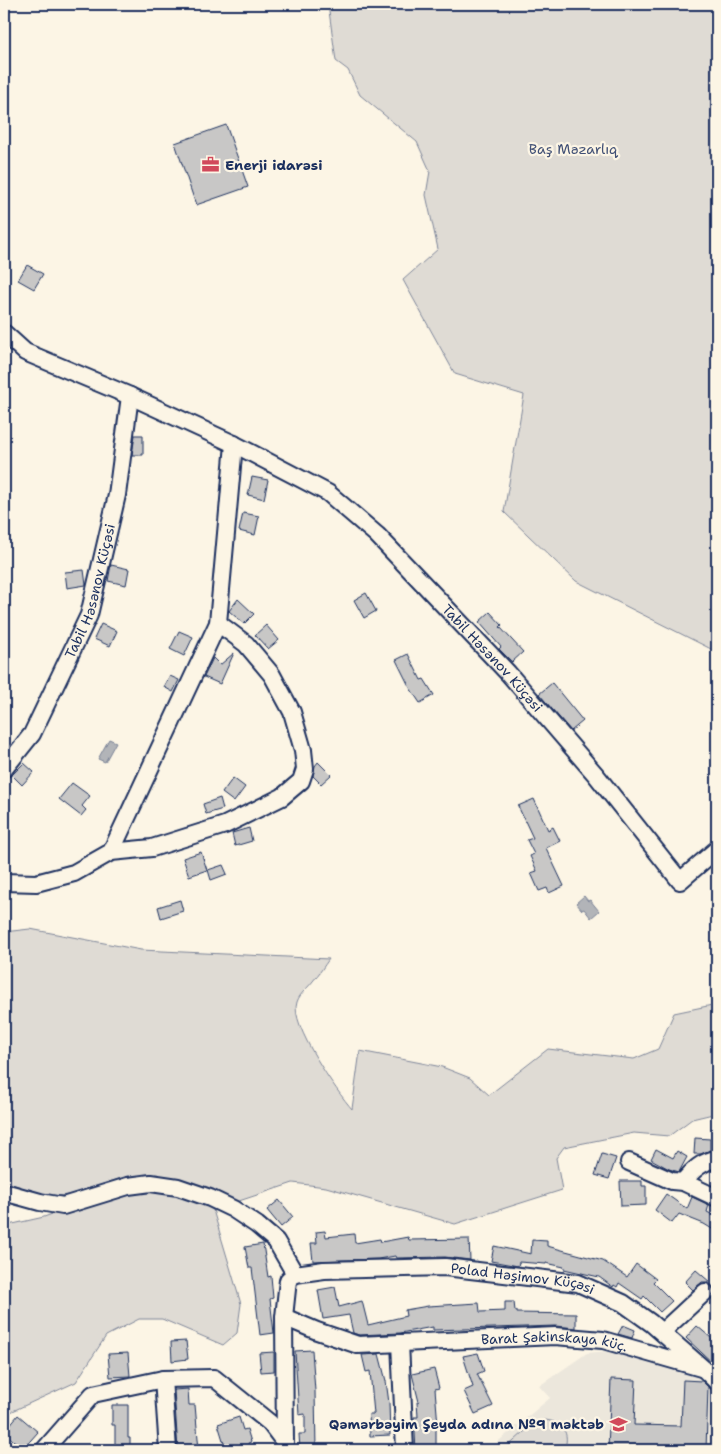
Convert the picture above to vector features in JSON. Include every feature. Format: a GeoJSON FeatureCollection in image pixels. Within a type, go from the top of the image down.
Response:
{"type":"FeatureCollection","features":[{"type":"Feature","properties":{"kind":"street","name":"Tabil Həsənov Küçəsi"},"geometry":{"type":"LineString","coordinates":[[4,333],[25,352],[130,396],[234,444],[328,493],[377,535],[508,673],[596,775],[680,880],[717,849]]}},
{"type":"Feature","properties":{"kind":"street","name":"Tabil Həsənov Küçəsi"},"geometry":{"type":"LineString","coordinates":[[4,769],[32,734],[89,614],[118,495],[130,396]]}},
{"type":"Feature","properties":{"kind":"street"},"geometry":{"type":"LineString","coordinates":[[111,852],[218,623],[234,444]]}},
{"type":"Feature","properties":{"kind":"street"},"geometry":{"type":"LineString","coordinates":[[4,882],[36,883],[74,873],[111,852],[152,848],[226,825],[282,797],[301,781],[305,769],[303,750],[292,712],[272,675],[246,644],[218,623]]}},
{"type":"Feature","properties":{"kind":"street"},"geometry":{"type":"LineString","coordinates":[[629,1162],[672,1181],[688,1176],[707,1160],[717,1159]]}},
{"type":"Feature","properties":{"kind":"street"},"geometry":{"type":"LineString","coordinates":[[688,1176],[717,1198]]}},
{"type":"Feature","properties":{"kind":"street"},"geometry":{"type":"LineString","coordinates":[[4,1192],[62,1206],[128,1186],[151,1183],[178,1187],[218,1201],[233,1209],[257,1224],[276,1241],[295,1274],[288,1280],[284,1317],[286,1447]]}},
{"type":"Feature","properties":{"kind":"street","name":"Polad Həşimov Küçəsi"},"geometry":{"type":"LineString","coordinates":[[295,1274],[324,1270],[445,1267],[578,1283],[623,1303],[662,1332],[717,1382]]}},
{"type":"Feature","properties":{"kind":"street"},"geometry":{"type":"LineString","coordinates":[[662,1332],[705,1292]]}},
{"type":"Feature","properties":{"kind":"street","name":"Barat Şəkinskaya küç."},"geometry":{"type":"LineString","coordinates":[[284,1317],[358,1345],[556,1336],[603,1340],[705,1370]]}},
{"type":"Feature","properties":{"kind":"street"},"geometry":{"type":"LineString","coordinates":[[400,1343],[405,1450]]}},
{"type":"Feature","properties":{"kind":"street"},"geometry":{"type":"LineString","coordinates":[[46,1449],[94,1394],[163,1379],[214,1378],[270,1423],[286,1447]]}},
{"type":"Feature","properties":{"kind":"street"},"geometry":{"type":"LineString","coordinates":[[163,1379],[168,1450]]}},
{"type":"Feature","properties":{"kind":"shaded area"},"geometry":{"type":"Polygon","coordinates":[[[109,739],[116,742],[105,762],[98,759],[109,739]]]}},
{"type":"Feature","properties":{"kind":"shaded area"},"geometry":{"type":"Polygon","coordinates":[[[584,896],[599,911],[591,918],[576,903],[584,896]]]}},
{"type":"Feature","properties":{"kind":"shaded area","name":"Qəmərbəyim Şeyda adına №9 məktəb"},"geometry":{"type":"Polygon","coordinates":[[[608,1351],[701,1375],[717,1393],[717,1450],[488,1450],[550,1398],[539,1386],[587,1353],[608,1351]]]}},
{"type":"Feature","properties":{"kind":"green space","name":"Baş Məzarlıq"},"geometry":{"type":"Polygon","coordinates":[[[328,4],[717,4],[717,652],[576,581],[504,512],[524,395],[455,374],[403,280],[438,249],[426,195],[430,171],[417,142],[360,95],[348,70],[336,61],[328,4]]]}},
{"type":"Feature","properties":{"kind":"green space"},"geometry":{"type":"Polygon","coordinates":[[[30,929],[141,950],[329,959],[300,996],[296,1012],[300,1026],[316,1057],[352,1109],[360,1051],[442,1067],[470,1078],[489,1095],[548,1049],[634,1059],[658,1049],[674,1013],[717,1004],[717,1113],[692,1119],[669,1136],[634,1133],[564,1147],[556,1158],[562,1190],[455,1224],[326,1187],[293,1183],[230,1204],[163,1179],[127,1176],[71,1195],[54,1196],[38,1193],[4,1181],[4,1104],[10,1100],[4,1092],[4,932],[30,929]]]}},
{"type":"Feature","properties":{"kind":"green space"},"geometry":{"type":"Polygon","coordinates":[[[150,1187],[203,1200],[213,1210],[241,1304],[237,1333],[223,1345],[162,1319],[139,1319],[106,1336],[76,1382],[4,1415],[4,1226],[44,1217],[110,1193],[150,1187]]]}},
{"type":"Feature","properties":{"kind":"green space"},"geometry":{"type":"Polygon","coordinates":[[[544,1420],[556,1423],[563,1429],[566,1438],[564,1450],[504,1450],[534,1423],[544,1420]]]}},
{"type":"Feature","properties":{"kind":"building","name":"Enerji idarəsi"},"geometry":{"type":"Polygon","coordinates":[[[226,125],[248,187],[196,205],[175,143],[226,125]]]}},
{"type":"Feature","properties":{"kind":"building"},"geometry":{"type":"Polygon","coordinates":[[[27,265],[43,274],[34,289],[18,280],[27,265]]]}},
{"type":"Feature","properties":{"kind":"building"},"geometry":{"type":"Polygon","coordinates":[[[135,435],[143,435],[143,455],[132,455],[135,435]]]}},
{"type":"Feature","properties":{"kind":"building"},"geometry":{"type":"Polygon","coordinates":[[[252,477],[268,480],[264,499],[248,495],[252,477]]]}},
{"type":"Feature","properties":{"kind":"building"},"geometry":{"type":"Polygon","coordinates":[[[243,513],[259,516],[255,535],[239,531],[243,513]]]}},
{"type":"Feature","properties":{"kind":"building"},"geometry":{"type":"Polygon","coordinates":[[[111,565],[129,569],[126,585],[108,581],[111,565]]]}},
{"type":"Feature","properties":{"kind":"building"},"geometry":{"type":"Polygon","coordinates":[[[84,570],[86,585],[67,588],[65,572],[84,570]]]}},
{"type":"Feature","properties":{"kind":"building"},"geometry":{"type":"Polygon","coordinates":[[[366,593],[376,611],[364,618],[354,600],[366,593]]]}},
{"type":"Feature","properties":{"kind":"building"},"geometry":{"type":"Polygon","coordinates":[[[238,599],[254,614],[244,624],[229,611],[238,599]]]}},
{"type":"Feature","properties":{"kind":"building"},"geometry":{"type":"Polygon","coordinates":[[[490,612],[502,625],[500,627],[523,652],[512,662],[499,649],[501,647],[479,622],[490,612]]]}},
{"type":"Feature","properties":{"kind":"building"},"geometry":{"type":"Polygon","coordinates":[[[101,624],[117,631],[110,646],[94,639],[101,624]]]}},
{"type":"Feature","properties":{"kind":"building"},"geometry":{"type":"Polygon","coordinates":[[[266,625],[279,640],[268,649],[255,635],[266,625]]]}},
{"type":"Feature","properties":{"kind":"building"},"geometry":{"type":"Polygon","coordinates":[[[179,631],[193,637],[184,656],[170,649],[179,631]]]}},
{"type":"Feature","properties":{"kind":"building"},"geometry":{"type":"Polygon","coordinates":[[[234,653],[220,684],[204,677],[213,658],[220,665],[234,653]]]}},
{"type":"Feature","properties":{"kind":"building"},"geometry":{"type":"Polygon","coordinates":[[[408,654],[421,680],[424,679],[434,695],[420,703],[396,660],[408,654]]]}},
{"type":"Feature","properties":{"kind":"building"},"geometry":{"type":"Polygon","coordinates":[[[170,676],[179,680],[173,692],[164,687],[170,676]]]}},
{"type":"Feature","properties":{"kind":"building"},"geometry":{"type":"Polygon","coordinates":[[[552,683],[583,721],[571,731],[539,694],[552,683]]]}},
{"type":"Feature","properties":{"kind":"building"},"geometry":{"type":"Polygon","coordinates":[[[318,762],[331,775],[321,784],[313,776],[318,762]]]}},
{"type":"Feature","properties":{"kind":"building"},"geometry":{"type":"Polygon","coordinates":[[[24,763],[34,772],[22,785],[12,775],[24,763]]]}},
{"type":"Feature","properties":{"kind":"building"},"geometry":{"type":"Polygon","coordinates":[[[233,778],[245,787],[234,802],[222,793],[233,778]]]}},
{"type":"Feature","properties":{"kind":"building"},"geometry":{"type":"Polygon","coordinates":[[[72,783],[90,796],[82,806],[86,810],[81,816],[59,799],[72,783]]]}},
{"type":"Feature","properties":{"kind":"building"},"geometry":{"type":"Polygon","coordinates":[[[220,798],[223,809],[206,814],[203,804],[220,798]]]}},
{"type":"Feature","properties":{"kind":"building"},"geometry":{"type":"Polygon","coordinates":[[[534,799],[548,830],[553,827],[560,841],[546,848],[564,886],[549,893],[547,888],[539,891],[531,873],[537,871],[530,856],[534,854],[527,840],[533,838],[518,806],[534,799]]]}},
{"type":"Feature","properties":{"kind":"building"},"geometry":{"type":"Polygon","coordinates":[[[249,828],[252,841],[235,846],[232,833],[249,828]]]}},
{"type":"Feature","properties":{"kind":"building"},"geometry":{"type":"Polygon","coordinates":[[[201,852],[207,870],[189,876],[183,858],[201,852]]]}},
{"type":"Feature","properties":{"kind":"building"},"geometry":{"type":"Polygon","coordinates":[[[223,865],[227,874],[211,880],[208,870],[223,865]]]}},
{"type":"Feature","properties":{"kind":"building"},"geometry":{"type":"Polygon","coordinates":[[[180,900],[183,911],[161,918],[158,907],[180,900]]]}},
{"type":"Feature","properties":{"kind":"building"},"geometry":{"type":"Polygon","coordinates":[[[695,1138],[710,1139],[710,1150],[701,1154],[694,1154],[695,1138]]]}},
{"type":"Feature","properties":{"kind":"building"},"geometry":{"type":"Polygon","coordinates":[[[656,1149],[673,1158],[677,1151],[687,1157],[679,1172],[651,1159],[656,1149]]]}},
{"type":"Feature","properties":{"kind":"building"},"geometry":{"type":"Polygon","coordinates":[[[602,1154],[616,1158],[609,1179],[595,1175],[602,1154]]]}},
{"type":"Feature","properties":{"kind":"building"},"geometry":{"type":"Polygon","coordinates":[[[620,1181],[642,1181],[642,1186],[646,1186],[646,1205],[621,1206],[620,1181]]]}},
{"type":"Feature","properties":{"kind":"building"},"geometry":{"type":"Polygon","coordinates":[[[666,1194],[687,1209],[692,1197],[709,1205],[707,1212],[717,1217],[717,1232],[704,1224],[679,1214],[672,1223],[655,1210],[666,1194]]]}},
{"type":"Feature","properties":{"kind":"building"},"geometry":{"type":"Polygon","coordinates":[[[279,1200],[293,1217],[281,1227],[267,1210],[279,1200]]]}},
{"type":"Feature","properties":{"kind":"building"},"geometry":{"type":"Polygon","coordinates":[[[325,1231],[326,1237],[354,1234],[355,1243],[380,1239],[381,1242],[408,1237],[409,1240],[469,1239],[470,1260],[445,1257],[396,1258],[395,1256],[378,1259],[313,1261],[311,1243],[317,1243],[316,1232],[325,1231]]]}},
{"type":"Feature","properties":{"kind":"building"},"geometry":{"type":"Polygon","coordinates":[[[532,1240],[547,1241],[547,1246],[603,1261],[627,1277],[636,1264],[656,1279],[653,1282],[672,1301],[660,1312],[644,1296],[642,1299],[619,1283],[617,1287],[614,1285],[613,1287],[599,1277],[546,1263],[519,1262],[518,1266],[491,1261],[494,1246],[531,1254],[532,1240]]]}},
{"type":"Feature","properties":{"kind":"building"},"geometry":{"type":"Polygon","coordinates":[[[263,1244],[268,1277],[271,1276],[273,1298],[270,1299],[274,1333],[260,1335],[252,1268],[249,1268],[245,1247],[263,1244]]]}},
{"type":"Feature","properties":{"kind":"building"},"geometry":{"type":"Polygon","coordinates":[[[696,1270],[710,1282],[702,1282],[693,1290],[685,1282],[696,1270]]]}},
{"type":"Feature","properties":{"kind":"building"},"geometry":{"type":"Polygon","coordinates":[[[335,1287],[339,1307],[362,1301],[368,1325],[406,1316],[405,1310],[428,1306],[479,1303],[480,1312],[505,1311],[505,1302],[514,1302],[517,1313],[576,1314],[576,1328],[555,1326],[433,1330],[433,1327],[400,1333],[359,1335],[353,1333],[349,1315],[323,1319],[318,1290],[335,1287]]]}},
{"type":"Feature","properties":{"kind":"building"},"geometry":{"type":"Polygon","coordinates":[[[623,1325],[635,1330],[632,1338],[618,1334],[623,1325]]]}},
{"type":"Feature","properties":{"kind":"building"},"geometry":{"type":"Polygon","coordinates":[[[697,1326],[717,1343],[717,1367],[686,1338],[697,1326]]]}},
{"type":"Feature","properties":{"kind":"building"},"geometry":{"type":"Polygon","coordinates":[[[186,1341],[188,1359],[172,1361],[171,1342],[186,1341]]]}},
{"type":"Feature","properties":{"kind":"building"},"geometry":{"type":"Polygon","coordinates":[[[312,1350],[316,1450],[300,1450],[299,1434],[305,1434],[305,1414],[299,1415],[295,1351],[312,1350]]]}},
{"type":"Feature","properties":{"kind":"building"},"geometry":{"type":"Polygon","coordinates":[[[274,1352],[274,1371],[261,1372],[259,1353],[274,1352]]]}},
{"type":"Feature","properties":{"kind":"building"},"geometry":{"type":"Polygon","coordinates":[[[128,1353],[130,1376],[110,1377],[108,1354],[128,1353]]]}},
{"type":"Feature","properties":{"kind":"building"},"geometry":{"type":"Polygon","coordinates":[[[478,1353],[484,1371],[477,1374],[493,1406],[475,1414],[464,1391],[473,1387],[463,1356],[478,1353]]]}},
{"type":"Feature","properties":{"kind":"building"},"geometry":{"type":"Polygon","coordinates":[[[379,1354],[389,1403],[390,1435],[370,1436],[369,1414],[374,1414],[370,1371],[366,1372],[362,1355],[379,1354]]]}},
{"type":"Feature","properties":{"kind":"building"},"geometry":{"type":"Polygon","coordinates":[[[434,1369],[439,1388],[435,1389],[438,1425],[436,1425],[436,1450],[416,1450],[414,1417],[418,1417],[417,1402],[419,1402],[412,1374],[434,1369]]]}},
{"type":"Feature","properties":{"kind":"building"},"geometry":{"type":"Polygon","coordinates":[[[611,1379],[636,1380],[634,1425],[681,1426],[683,1380],[702,1381],[708,1387],[706,1450],[608,1450],[611,1379]]]}},
{"type":"Feature","properties":{"kind":"building"},"geometry":{"type":"Polygon","coordinates":[[[188,1389],[189,1405],[195,1405],[199,1450],[178,1450],[174,1390],[188,1389]]]}},
{"type":"Feature","properties":{"kind":"building"},"geometry":{"type":"Polygon","coordinates":[[[112,1405],[128,1405],[130,1450],[115,1450],[115,1425],[112,1425],[112,1405]]]}},
{"type":"Feature","properties":{"kind":"building"},"geometry":{"type":"Polygon","coordinates":[[[18,1415],[38,1432],[23,1449],[4,1432],[18,1415]]]}},
{"type":"Feature","properties":{"kind":"building"},"geometry":{"type":"Polygon","coordinates":[[[239,1417],[243,1430],[247,1429],[251,1442],[248,1443],[250,1450],[226,1450],[218,1424],[239,1417]]]}},
{"type":"Feature","properties":{"kind":"place","name":"Enerji idarəsi"},"geometry":{"type":"Point","coordinates":[211,165]}},
{"type":"Feature","properties":{"kind":"place","name":"Qəmərbəyim Şeyda adına №9 məktəb"},"geometry":{"type":"Point","coordinates":[618,1424]}}]}
